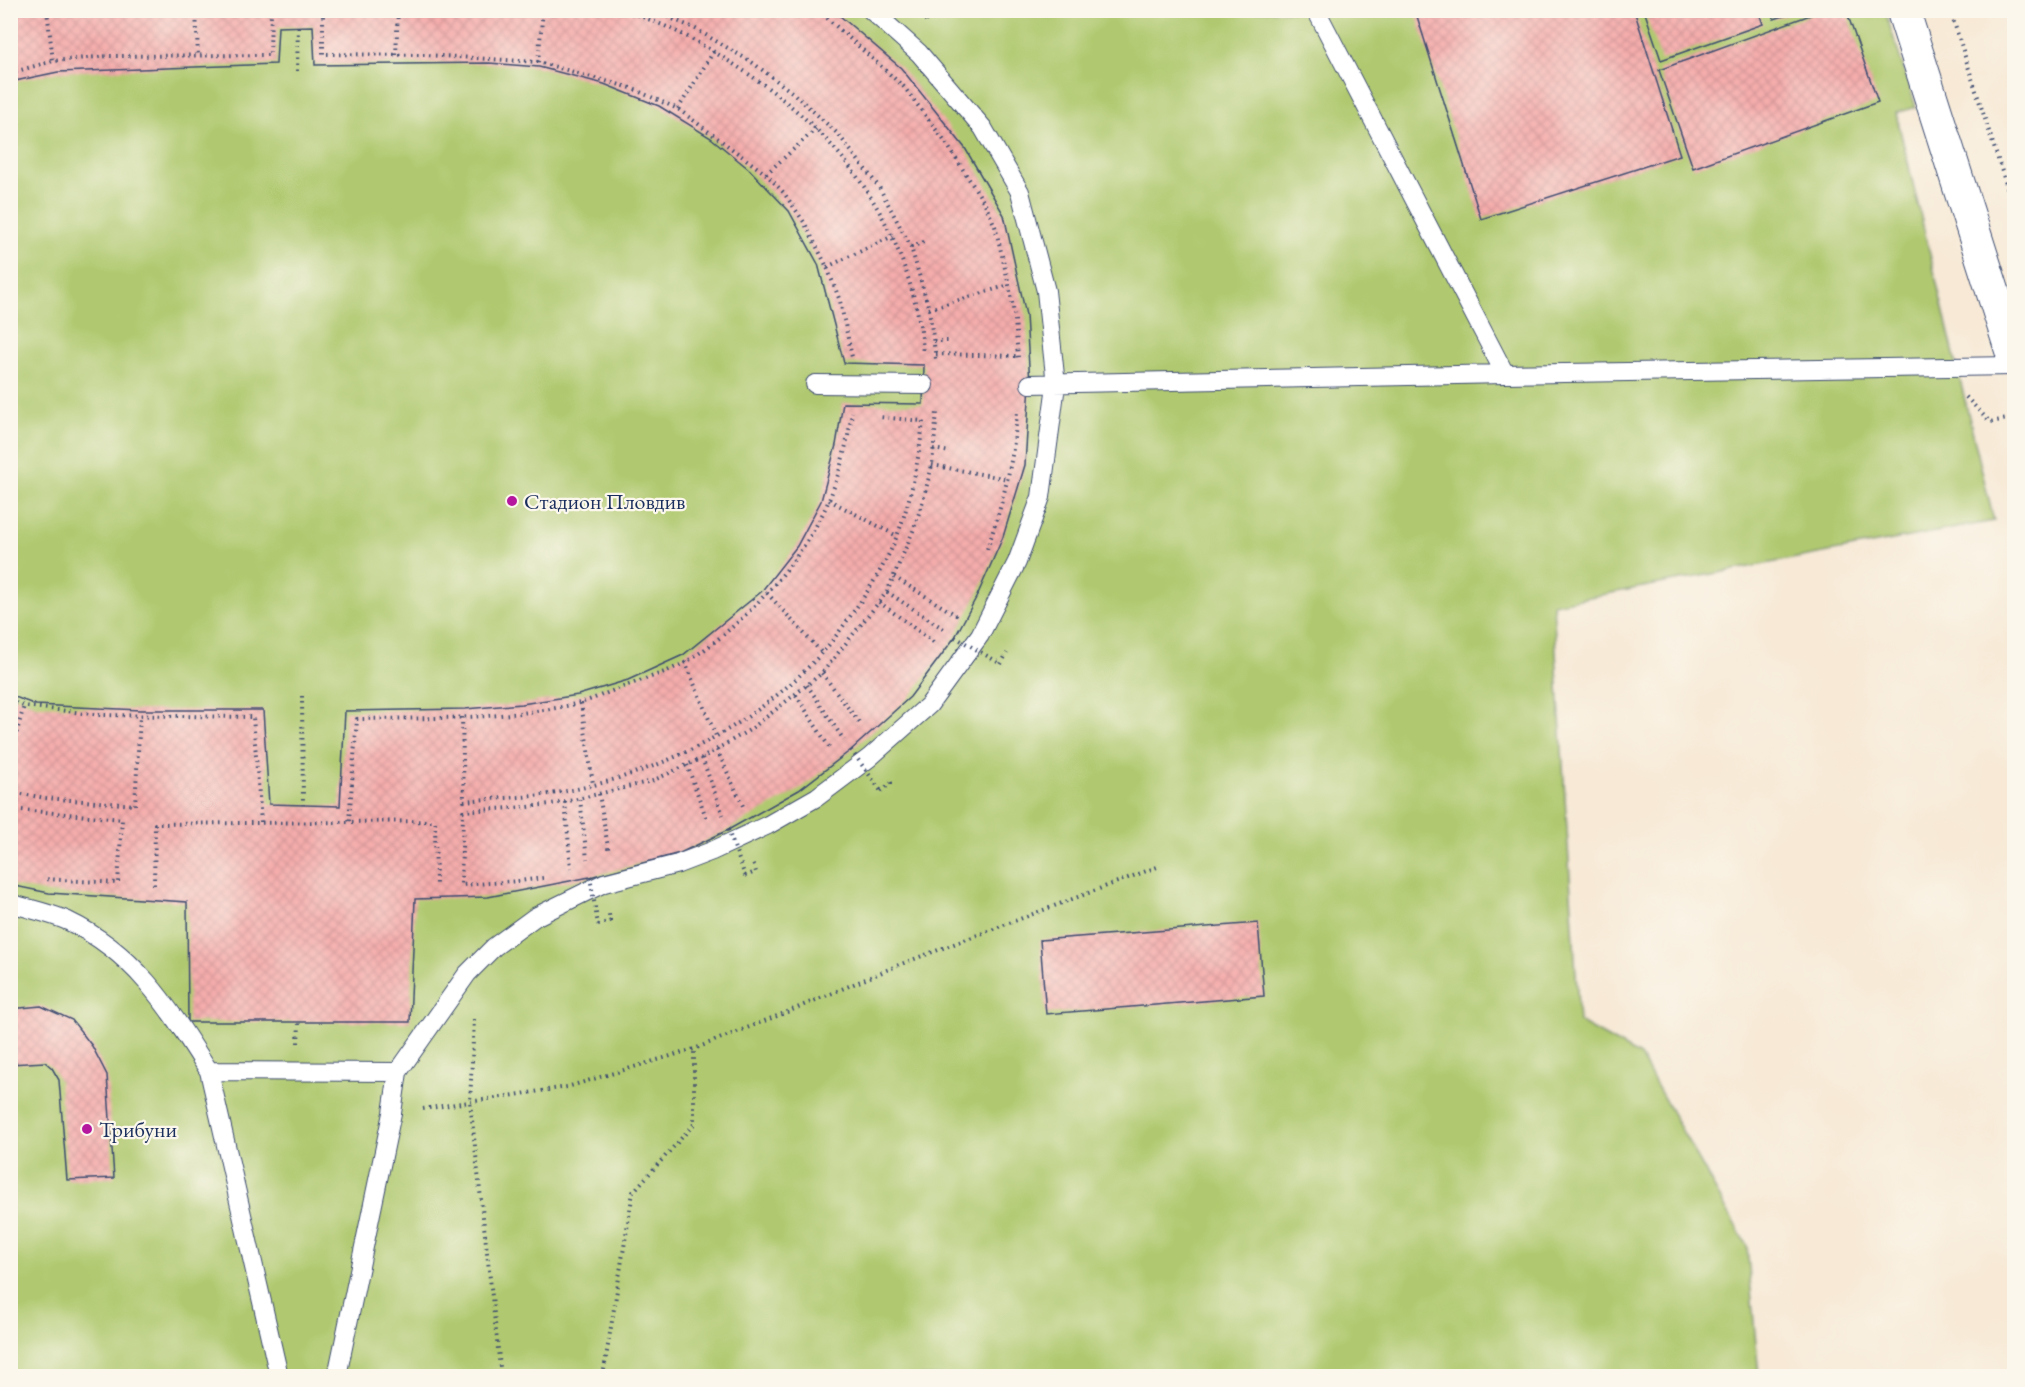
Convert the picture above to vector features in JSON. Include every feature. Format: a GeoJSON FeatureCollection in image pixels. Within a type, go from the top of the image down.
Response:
{"type":"FeatureCollection","features":[{"type":"Feature","properties":{"kind":"street"},"geometry":{"type":"LineString","coordinates":[[1903,10],[2014,358]]}},
{"type":"Feature","properties":{"kind":"lane"},"geometry":{"type":"LineString","coordinates":[[337,1377],[392,1113],[398,1072],[467,974],[494,947],[535,917],[604,883],[678,864],[768,825],[817,797],[869,759],[929,705],[980,635],[1017,562],[1041,497],[1056,385],[1046,291],[1020,192],[983,128],[919,53],[871,10]]}},
{"type":"Feature","properties":{"kind":"lane"},"geometry":{"type":"LineString","coordinates":[[1316,10],[1505,374]]}},
{"type":"Feature","properties":{"kind":"lane"},"geometry":{"type":"LineString","coordinates":[[1030,384],[2014,366]]}},
{"type":"Feature","properties":{"kind":"lane"},"geometry":{"type":"LineString","coordinates":[[815,384],[924,386]]}},
{"type":"Feature","properties":{"kind":"lane"},"geometry":{"type":"LineString","coordinates":[[10,903],[67,921],[110,945],[165,1002],[209,1071],[279,1377]]}},
{"type":"Feature","properties":{"kind":"lane"},"geometry":{"type":"LineString","coordinates":[[209,1071],[398,1072]]}},
{"type":"Feature","properties":{"kind":"path"},"geometry":{"type":"LineString","coordinates":[[47,10],[53,61]]}},
{"type":"Feature","properties":{"kind":"path"},"geometry":{"type":"LineString","coordinates":[[196,10],[198,56]]}},
{"type":"Feature","properties":{"kind":"path"},"geometry":{"type":"LineString","coordinates":[[10,73],[53,61],[109,56],[270,55],[271,10]]}},
{"type":"Feature","properties":{"kind":"path"},"geometry":{"type":"LineString","coordinates":[[323,10],[323,54],[538,62],[631,88],[678,109],[706,128],[766,174],[784,193],[804,222],[827,267],[840,301],[852,353],[854,384],[852,414],[842,460],[829,500],[807,541],[767,593],[731,627],[685,662],[581,703],[517,713],[462,717],[357,719],[350,821]]}},
{"type":"Feature","properties":{"kind":"path"},"geometry":{"type":"LineString","coordinates":[[396,55],[398,10]]}},
{"type":"Feature","properties":{"kind":"path"},"geometry":{"type":"LineString","coordinates":[[538,62],[543,10]]}},
{"type":"Feature","properties":{"kind":"path"},"geometry":{"type":"LineString","coordinates":[[620,10],[693,39],[745,71],[791,104],[842,156],[864,185],[893,236],[915,300],[923,354]]}},
{"type":"Feature","properties":{"kind":"path"},"geometry":{"type":"LineString","coordinates":[[651,10],[694,28],[753,63],[793,93],[838,134],[879,187],[910,247],[928,309],[936,366]]}},
{"type":"Feature","properties":{"kind":"path"},"geometry":{"type":"LineString","coordinates":[[818,10],[904,87],[946,143],[985,204],[995,226],[1016,319],[1018,366]]}},
{"type":"Feature","properties":{"kind":"path"},"geometry":{"type":"LineString","coordinates":[[1950,10],[2014,209]]}},
{"type":"Feature","properties":{"kind":"path"},"geometry":{"type":"LineString","coordinates":[[297,71],[298,27]]}},
{"type":"Feature","properties":{"kind":"path"},"geometry":{"type":"LineString","coordinates":[[678,109],[714,51]]}},
{"type":"Feature","properties":{"kind":"path"},"geometry":{"type":"LineString","coordinates":[[766,174],[816,129]]}},
{"type":"Feature","properties":{"kind":"path"},"geometry":{"type":"LineString","coordinates":[[827,267],[893,236]]}},
{"type":"Feature","properties":{"kind":"path"},"geometry":{"type":"LineString","coordinates":[[910,247],[924,242]]}},
{"type":"Feature","properties":{"kind":"path"},"geometry":{"type":"LineString","coordinates":[[928,309],[1009,285]]}},
{"type":"Feature","properties":{"kind":"path"},"geometry":{"type":"LineString","coordinates":[[934,341],[952,341]]}},
{"type":"Feature","properties":{"kind":"path"},"geometry":{"type":"LineString","coordinates":[[936,354],[1018,356]]}},
{"type":"Feature","properties":{"kind":"path"},"geometry":{"type":"LineString","coordinates":[[1959,390],[1990,422],[2014,418]]}},
{"type":"Feature","properties":{"kind":"path"},"geometry":{"type":"LineString","coordinates":[[551,876],[461,885],[463,811],[565,802],[652,781],[702,758],[751,729],[822,673],[887,592],[894,577],[913,531],[932,465],[938,402]]}},
{"type":"Feature","properties":{"kind":"path"},"geometry":{"type":"LineString","coordinates":[[984,559],[1008,479],[1015,445],[1017,410]]}},
{"type":"Feature","properties":{"kind":"path"},"geometry":{"type":"LineString","coordinates":[[462,717],[464,801],[549,794],[638,771],[678,756],[748,718],[794,681],[822,653],[877,578],[897,536],[919,459],[923,421],[876,416]]}},
{"type":"Feature","properties":{"kind":"path"},"geometry":{"type":"LineString","coordinates":[[933,449],[950,452]]}},
{"type":"Feature","properties":{"kind":"path"},"geometry":{"type":"LineString","coordinates":[[932,465],[1008,479]]}},
{"type":"Feature","properties":{"kind":"path"},"geometry":{"type":"LineString","coordinates":[[829,500],[897,536]]}},
{"type":"Feature","properties":{"kind":"path"},"geometry":{"type":"LineString","coordinates":[[894,577],[956,615],[961,606]]}},
{"type":"Feature","properties":{"kind":"path"},"geometry":{"type":"LineString","coordinates":[[887,592],[1001,664],[1008,651]]}},
{"type":"Feature","properties":{"kind":"path"},"geometry":{"type":"LineString","coordinates":[[767,593],[822,653]]}},
{"type":"Feature","properties":{"kind":"path"},"geometry":{"type":"LineString","coordinates":[[879,602],[937,645]]}},
{"type":"Feature","properties":{"kind":"path"},"geometry":{"type":"LineString","coordinates":[[980,661],[987,652]]}},
{"type":"Feature","properties":{"kind":"path"},"geometry":{"type":"LineString","coordinates":[[685,662],[716,736]]}},
{"type":"Feature","properties":{"kind":"path"},"geometry":{"type":"LineString","coordinates":[[822,673],[864,729]]}},
{"type":"Feature","properties":{"kind":"path"},"geometry":{"type":"LineString","coordinates":[[807,685],[881,791],[891,783]]}},
{"type":"Feature","properties":{"kind":"path"},"geometry":{"type":"LineString","coordinates":[[796,695],[833,753]]}},
{"type":"Feature","properties":{"kind":"path"},"geometry":{"type":"LineString","coordinates":[[302,696],[303,805]]}},
{"type":"Feature","properties":{"kind":"path"},"geometry":{"type":"LineString","coordinates":[[10,701],[24,706],[100,715],[253,717],[261,822]]}},
{"type":"Feature","properties":{"kind":"path"},"geometry":{"type":"LineString","coordinates":[[581,703],[593,784]]}},
{"type":"Feature","properties":{"kind":"path"},"geometry":{"type":"LineString","coordinates":[[10,756],[24,706]]}},
{"type":"Feature","properties":{"kind":"path"},"geometry":{"type":"LineString","coordinates":[[10,792],[45,798],[135,805],[140,716]]}},
{"type":"Feature","properties":{"kind":"path"},"geometry":{"type":"LineString","coordinates":[[717,750],[746,812]]}},
{"type":"Feature","properties":{"kind":"path"},"geometry":{"type":"LineString","coordinates":[[702,758],[745,876],[756,872]]}},
{"type":"Feature","properties":{"kind":"path"},"geometry":{"type":"LineString","coordinates":[[687,765],[710,830]]}},
{"type":"Feature","properties":{"kind":"path"},"geometry":{"type":"LineString","coordinates":[[861,781],[878,768]]}},
{"type":"Feature","properties":{"kind":"path"},"geometry":{"type":"LineString","coordinates":[[599,794],[610,864]]}},
{"type":"Feature","properties":{"kind":"path"},"geometry":{"type":"LineString","coordinates":[[580,799],[598,925],[610,921]]}},
{"type":"Feature","properties":{"kind":"path"},"geometry":{"type":"LineString","coordinates":[[565,802],[572,873]]}},
{"type":"Feature","properties":{"kind":"path"},"geometry":{"type":"LineString","coordinates":[[10,809],[122,819],[118,884],[37,879]]}},
{"type":"Feature","properties":{"kind":"path"},"geometry":{"type":"LineString","coordinates":[[154,885],[154,824],[435,821],[436,886]]}},
{"type":"Feature","properties":{"kind":"path"},"geometry":{"type":"LineString","coordinates":[[738,858],[749,853]]}},
{"type":"Feature","properties":{"kind":"path"},"geometry":{"type":"LineString","coordinates":[[392,1113],[567,1087],[694,1049],[901,964],[1157,867]]}},
{"type":"Feature","properties":{"kind":"path"},"geometry":{"type":"LineString","coordinates":[[587,907],[597,904]]}},
{"type":"Feature","properties":{"kind":"path"},"geometry":{"type":"LineString","coordinates":[[474,1014],[470,1102],[501,1377]]}},
{"type":"Feature","properties":{"kind":"path"},"geometry":{"type":"LineString","coordinates":[[603,1377],[633,1192],[694,1124],[694,1049]]}},
{"type":"Feature","properties":{"kind":"green space"},"geometry":{"type":"Polygon","coordinates":[[[11,11],[1885,11],[1916,107],[1896,113],[1994,521],[1553,604],[1579,1022],[1640,1056],[1747,1246],[1759,1376],[11,1376],[11,11]]]}},
{"type":"Feature","properties":{"kind":"building"},"geometry":{"type":"Polygon","coordinates":[[[10,10],[833,10],[901,68],[965,148],[1004,215],[1026,315],[1030,384],[1025,465],[1003,537],[977,596],[955,637],[910,697],[851,750],[799,790],[728,830],[680,853],[590,877],[488,897],[415,899],[410,1022],[188,1022],[187,902],[49,893],[10,885],[10,695],[36,705],[140,710],[263,710],[269,804],[340,806],[345,711],[465,709],[522,704],[578,695],[628,680],[683,655],[761,592],[797,546],[821,501],[836,445],[843,403],[923,404],[924,365],[844,363],[818,264],[789,211],[750,170],[711,138],[659,106],[604,84],[539,67],[489,63],[315,65],[313,26],[278,27],[276,64],[58,72],[10,82],[10,10]]]}},
{"type":"Feature","properties":{"kind":"building"},"geometry":{"type":"Polygon","coordinates":[[[1415,10],[1634,10],[1680,155],[1481,219],[1415,10]]]}},
{"type":"Feature","properties":{"kind":"building"},"geometry":{"type":"Polygon","coordinates":[[[1644,10],[1758,10],[1763,24],[1661,60],[1644,10]]]}},
{"type":"Feature","properties":{"kind":"building"},"geometry":{"type":"Polygon","coordinates":[[[1772,10],[1801,10],[1801,11],[1774,19],[1772,10]]]}},
{"type":"Feature","properties":{"kind":"building"},"geometry":{"type":"Polygon","coordinates":[[[1824,10],[1846,10],[1878,102],[1693,168],[1659,70],[1824,10]]]}},
{"type":"Feature","properties":{"kind":"building"},"geometry":{"type":"Polygon","coordinates":[[[1258,923],[1264,996],[1046,1014],[1040,940],[1258,923]]]}},
{"type":"Feature","properties":{"kind":"building","name":"Трибуни"},"geometry":{"type":"Polygon","coordinates":[[[41,1006],[72,1020],[92,1046],[107,1075],[114,1178],[67,1180],[59,1080],[52,1068],[45,1062],[10,1064],[10,1009],[41,1006]]]}},
{"type":"Feature","properties":{"kind":"place","name":"Стадион Пловдив"},"geometry":{"type":"Point","coordinates":[512,501]}},
{"type":"Feature","properties":{"kind":"place","name":"Трибуни"},"geometry":{"type":"Point","coordinates":[87,1129]}}]}
